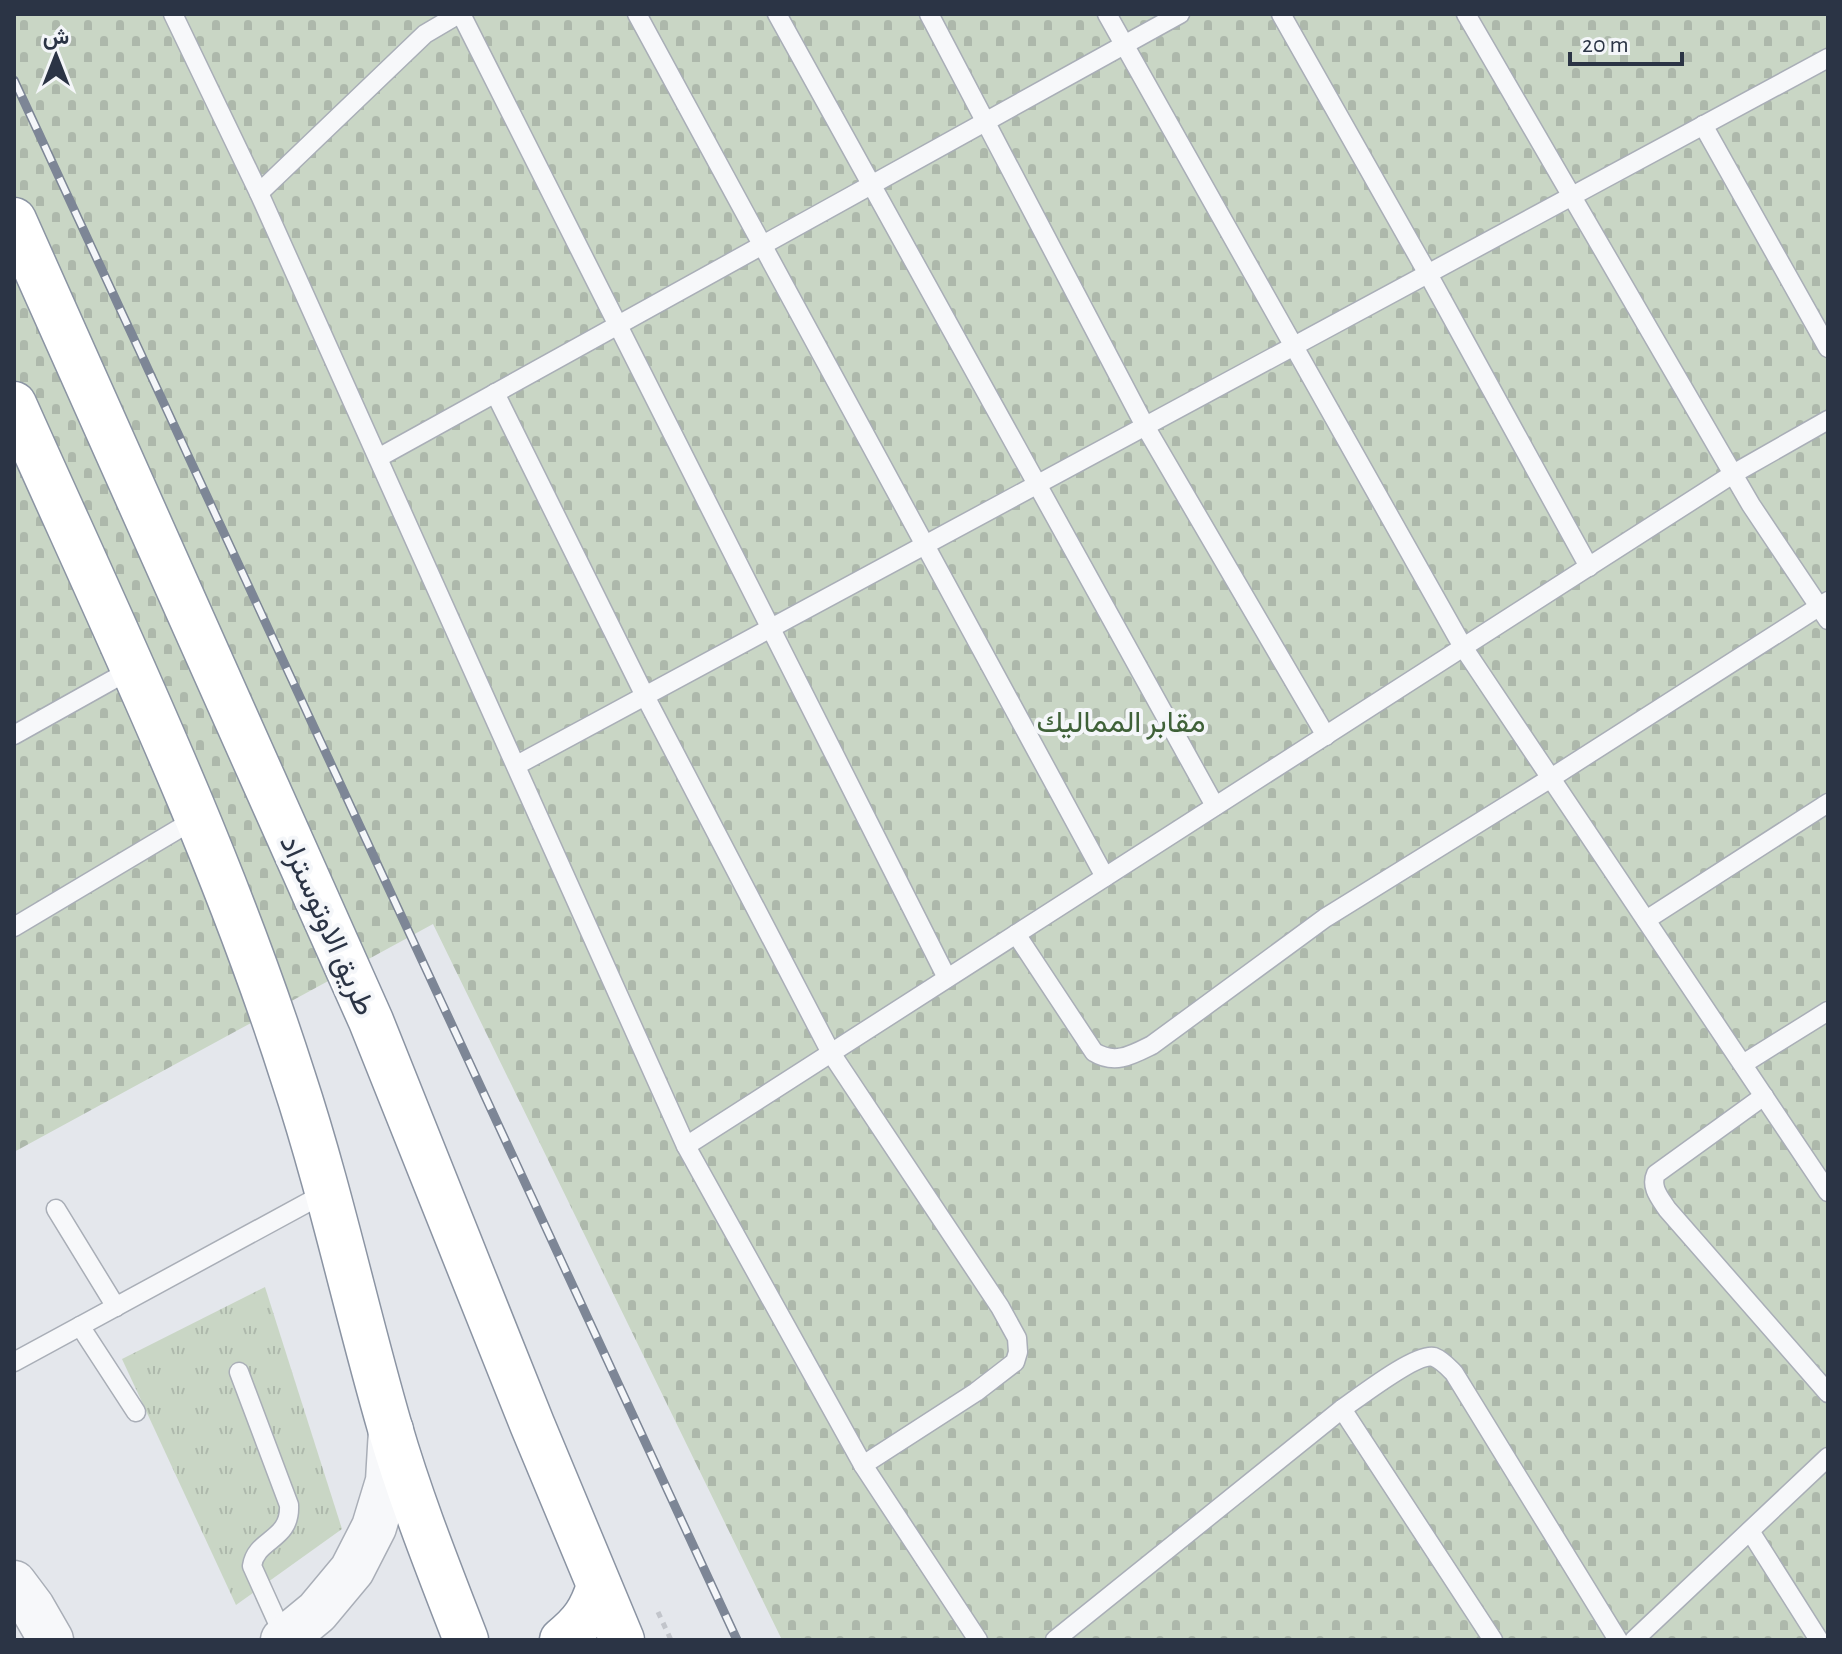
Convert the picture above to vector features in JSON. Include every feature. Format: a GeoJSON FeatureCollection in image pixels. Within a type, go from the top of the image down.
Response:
{"type":"FeatureCollection","features":[{"type":"Feature","properties":{"kind":"highway","name":"طريق الاوتوستراد"},"geometry":{"type":"LineString","coordinates":[[14,220],[371,1021],[622,1640]]}},
{"type":"Feature","properties":{"kind":"highway"},"geometry":{"type":"LineString","coordinates":[[14,404],[198,817],[250,953],[294,1077],[391,1430],[421,1520],[468,1636]]}},
{"type":"Feature","properties":{"kind":"highway"},"geometry":{"type":"LineString","coordinates":[[562,1640],[580,1625],[592,1607],[599,1586]]}},
{"type":"Feature","properties":{"kind":"street"},"geometry":{"type":"LineString","coordinates":[[284,1640],[317,1612],[352,1570],[374,1527],[388,1481],[391,1430]]}},
{"type":"Feature","properties":{"kind":"street"},"geometry":{"type":"LineString","coordinates":[[14,1583],[51,1640]]}},
{"type":"Feature","properties":{"kind":"street"},"geometry":{"type":"LineString","coordinates":[[284,1640],[297,1640]]}},
{"type":"Feature","properties":{"kind":"lane"},"geometry":{"type":"LineString","coordinates":[[173,14],[259,193],[686,1146],[863,1465],[978,1640]]}},
{"type":"Feature","properties":{"kind":"lane"},"geometry":{"type":"LineString","coordinates":[[259,193],[425,34],[460,14],[947,978]]}},
{"type":"Feature","properties":{"kind":"lane"},"geometry":{"type":"LineString","coordinates":[[637,14],[1105,877]]}},
{"type":"Feature","properties":{"kind":"lane"},"geometry":{"type":"LineString","coordinates":[[777,14],[1215,806]]}},
{"type":"Feature","properties":{"kind":"lane"},"geometry":{"type":"LineString","coordinates":[[929,14],[1145,426],[1326,736]]}},
{"type":"Feature","properties":{"kind":"lane"},"geometry":{"type":"LineString","coordinates":[[1107,14],[1463,647],[1828,1192]]}},
{"type":"Feature","properties":{"kind":"lane"},"geometry":{"type":"LineString","coordinates":[[378,458],[1180,14]]}},
{"type":"Feature","properties":{"kind":"lane"},"geometry":{"type":"LineString","coordinates":[[1281,14],[1589,567]]}},
{"type":"Feature","properties":{"kind":"lane"},"geometry":{"type":"LineString","coordinates":[[1016,934],[1094,1052],[1103,1058],[1116,1060],[1132,1055],[1152,1045],[1325,918],[1825,609],[1751,505],[1466,14]]}},
{"type":"Feature","properties":{"kind":"lane"},"geometry":{"type":"LineString","coordinates":[[517,765],[1703,125],[1825,66]]}},
{"type":"Feature","properties":{"kind":"lane"},"geometry":{"type":"LineString","coordinates":[[1703,125],[1828,348]]}},
{"type":"Feature","properties":{"kind":"lane"},"geometry":{"type":"LineString","coordinates":[[495,393],[645,696],[831,1053],[1000,1307],[1017,1338],[1015,1362],[976,1392],[863,1465]]}},
{"type":"Feature","properties":{"kind":"lane"},"geometry":{"type":"LineString","coordinates":[[686,1146],[1733,474],[1828,420]]}},
{"type":"Feature","properties":{"kind":"lane"},"geometry":{"type":"LineString","coordinates":[[14,735],[132,669]]}},
{"type":"Feature","properties":{"kind":"lane"},"geometry":{"type":"LineString","coordinates":[[1646,920],[1828,803]]}},
{"type":"Feature","properties":{"kind":"lane"},"geometry":{"type":"LineString","coordinates":[[14,927],[198,817]]}},
{"type":"Feature","properties":{"kind":"lane"},"geometry":{"type":"LineString","coordinates":[[1743,1064],[1828,1011]]}},
{"type":"Feature","properties":{"kind":"lane"},"geometry":{"type":"LineString","coordinates":[[1764,1096],[1656,1174],[1654,1186],[1667,1209],[1828,1393]]}},
{"type":"Feature","properties":{"kind":"lane"},"geometry":{"type":"LineString","coordinates":[[14,1362],[327,1192]]}},
{"type":"Feature","properties":{"kind":"lane"},"geometry":{"type":"LineString","coordinates":[[56,1209],[116,1307]]}},
{"type":"Feature","properties":{"kind":"lane"},"geometry":{"type":"LineString","coordinates":[[80,1326],[136,1412]]}},
{"type":"Feature","properties":{"kind":"lane"},"geometry":{"type":"LineString","coordinates":[[1055,1640],[1342,1409],[1419,1359],[1432,1356],[1454,1373],[1618,1640]]}},
{"type":"Feature","properties":{"kind":"lane"},"geometry":{"type":"LineString","coordinates":[[239,1372],[289,1505],[287,1525],[256,1554],[252,1566],[284,1640]]}},
{"type":"Feature","properties":{"kind":"lane"},"geometry":{"type":"LineString","coordinates":[[1342,1409],[1493,1640]]}},
{"type":"Feature","properties":{"kind":"lane"},"geometry":{"type":"LineString","coordinates":[[1634,1640],[1654,1633],[1750,1531],[1828,1457]]}},
{"type":"Feature","properties":{"kind":"lane"},"geometry":{"type":"LineString","coordinates":[[1750,1531],[1819,1640]]}},
{"type":"Feature","properties":{"kind":"green space","name":"مقابر المماليك"},"geometry":{"type":"Polygon","coordinates":[[[14,14],[1828,14],[1828,1640],[782,1640],[433,924],[14,1152],[14,14]]]}},
{"type":"Feature","properties":{"kind":"green space"},"geometry":{"type":"Polygon","coordinates":[[[265,1287],[342,1529],[236,1605],[122,1359],[265,1287]]]}},
{"type":"Feature","properties":{"kind":"railway"},"geometry":{"type":"LineString","coordinates":[[14,80],[737,1640]]}}]}
